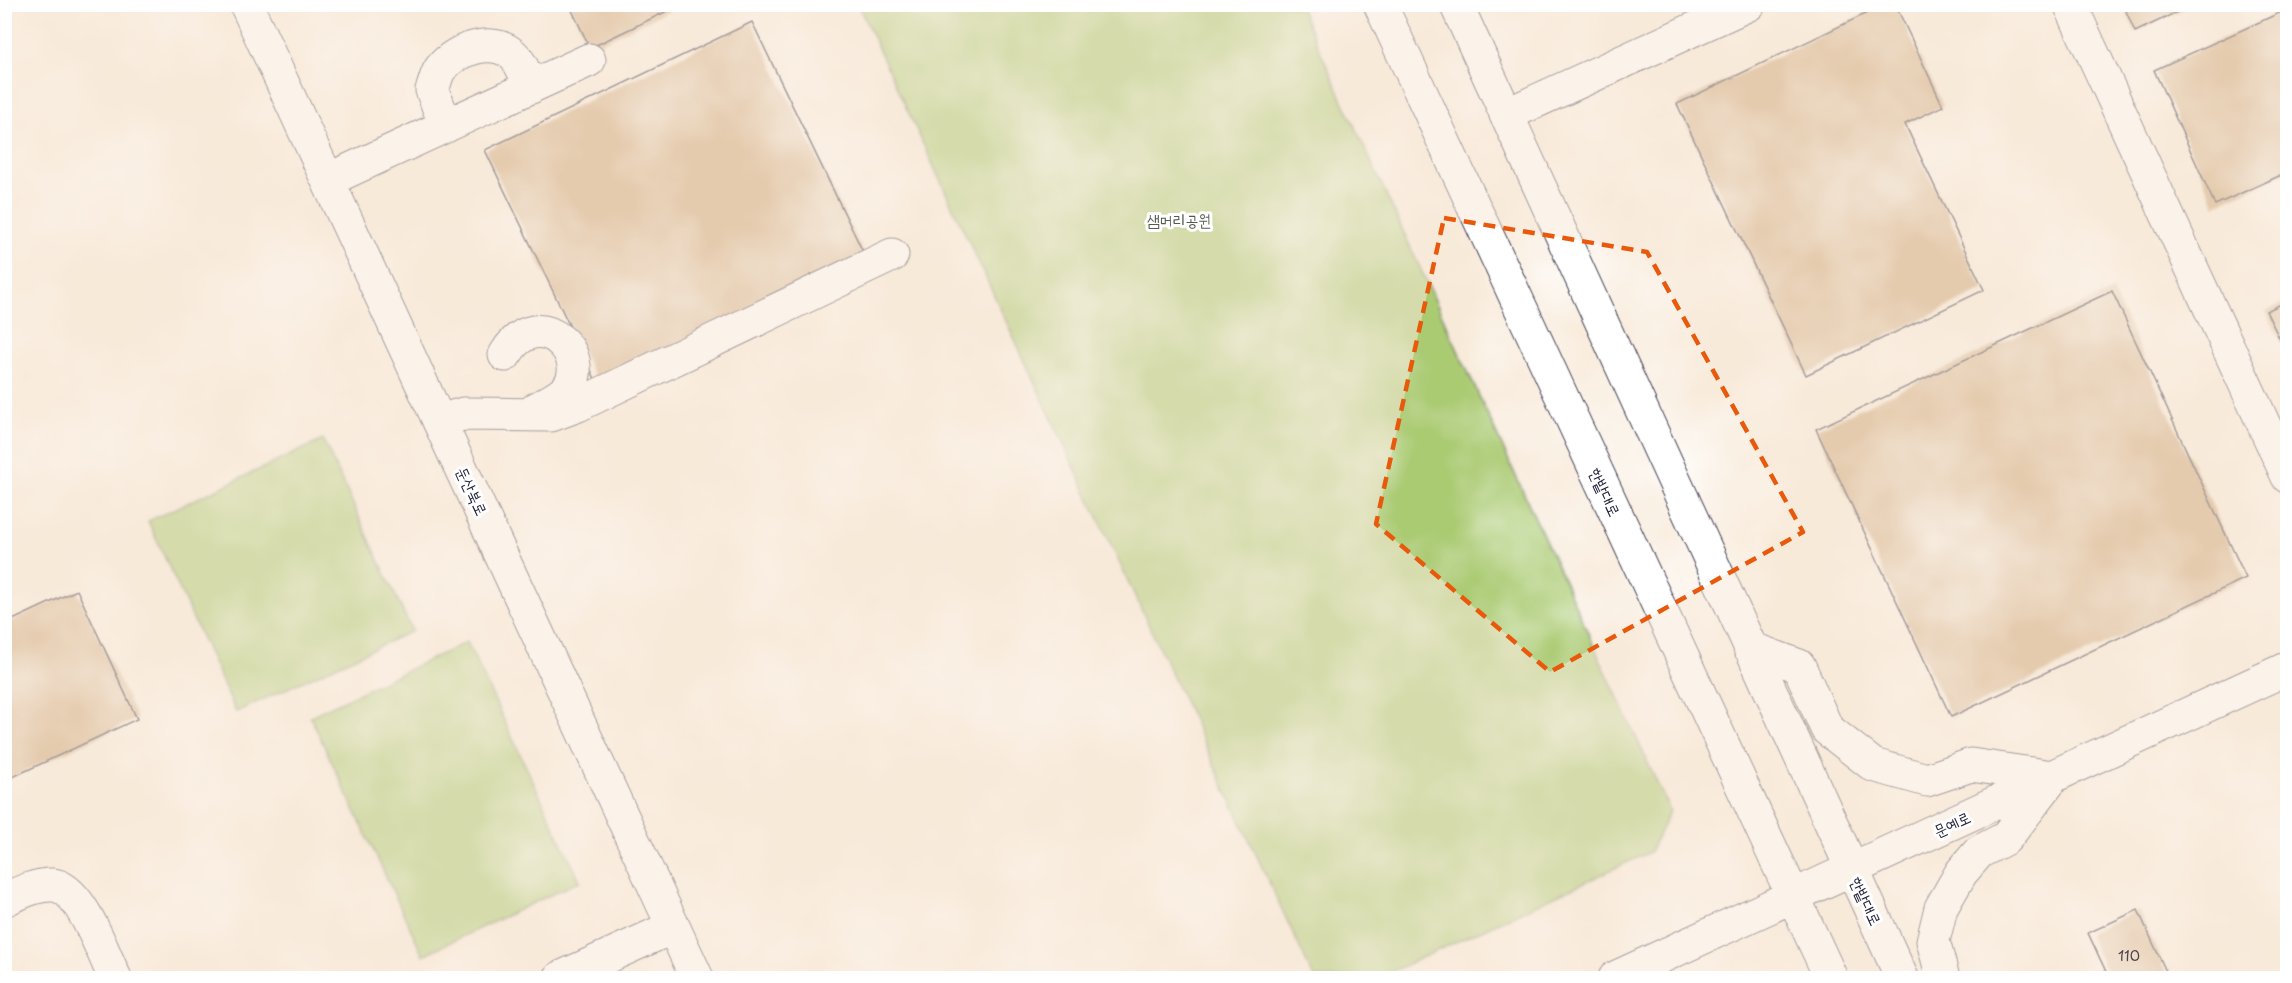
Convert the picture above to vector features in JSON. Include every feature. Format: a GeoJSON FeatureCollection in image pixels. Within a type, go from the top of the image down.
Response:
{"type":"FeatureCollection","features":[{"type":"Feature","properties":{"kind":"main road","name":"둔산북로"},"geometry":{"type":"LineString","coordinates":[[246,4],[697,978]]}},
{"type":"Feature","properties":{"kind":"main road","name":"한밭대로"},"geometry":{"type":"LineString","coordinates":[[1380,4],[1831,978]]}},
{"type":"Feature","properties":{"kind":"main road","name":"한밭대로"},"geometry":{"type":"LineString","coordinates":[[1456,4],[1902,978]]}},
{"type":"Feature","properties":{"kind":"main road"},"geometry":{"type":"LineString","coordinates":[[1506,115],[1749,4]]}},
{"type":"Feature","properties":{"kind":"main road"},"geometry":{"type":"LineString","coordinates":[[2070,4],[2288,477]]}},
{"type":"Feature","properties":{"kind":"main road"},"geometry":{"type":"LineString","coordinates":[[446,126],[432,90],[440,69],[458,54],[484,45],[498,45],[514,55],[531,87]]}},
{"type":"Feature","properties":{"kind":"main road"},"geometry":{"type":"LineString","coordinates":[[328,180],[589,60]]}},
{"type":"Feature","properties":{"kind":"main road"},"geometry":{"type":"LineString","coordinates":[[439,421],[464,414],[551,415],[578,405],[892,255]]}},
{"type":"Feature","properties":{"kind":"main road"},"geometry":{"type":"LineString","coordinates":[[504,355],[519,337],[540,331],[552,334],[561,340],[573,359],[571,382],[565,391],[526,414]]}},
{"type":"Feature","properties":{"kind":"main road"},"geometry":{"type":"LineString","coordinates":[[1750,648],[1799,666],[1827,729],[1873,765],[1927,780],[1971,765],[2052,777],[2006,838],[1979,852],[1961,873],[1941,908],[1934,941],[1943,978]]}},
{"type":"Feature","properties":{"kind":"main road","name":"문예로"},"geometry":{"type":"LineString","coordinates":[[1616,978],[2288,668]]}},
{"type":"Feature","properties":{"kind":"main road"},"geometry":{"type":"LineString","coordinates":[[4,900],[35,888],[55,885],[71,894],[82,909],[115,978]]}},
{"type":"Feature","properties":{"kind":"main road"},"geometry":{"type":"LineString","coordinates":[[560,978],[673,927]]}},
{"type":"Feature","properties":{"kind":"highlighted area"},"geometry":{"type":"Polygon","coordinates":[[[1444,218],[1647,252],[1803,532],[1550,672],[1376,524],[1444,218]]]}},
{"type":"Feature","properties":{"kind":"green space","name":"샘머리공원"},"geometry":{"type":"Polygon","coordinates":[[[858,5],[1299,5],[1670,811],[1650,852],[1378,978],[1314,978],[858,5]]]}},
{"type":"Feature","properties":{"kind":"green space"},"geometry":{"type":"Polygon","coordinates":[[[323,440],[412,631],[236,712],[148,521],[323,440]]]}},
{"type":"Feature","properties":{"kind":"green space"},"geometry":{"type":"Polygon","coordinates":[[[467,642],[580,881],[423,955],[310,716],[467,642]]]}},
{"type":"Feature","properties":{"kind":"building"},"geometry":{"type":"Polygon","coordinates":[[[569,4],[682,4],[590,48],[569,4]]]}},
{"type":"Feature","properties":{"kind":"building"},"geometry":{"type":"Polygon","coordinates":[[[1886,4],[1895,4],[1943,106],[1905,124],[1984,290],[1806,375],[1677,104],[1886,4]]]}},
{"type":"Feature","properties":{"kind":"building"},"geometry":{"type":"Polygon","coordinates":[[[2123,4],[2194,4],[2135,32],[2123,4]]]}},
{"type":"Feature","properties":{"kind":"building"},"geometry":{"type":"Polygon","coordinates":[[[2288,9],[2288,172],[2215,205],[2154,70],[2288,9]]]}},
{"type":"Feature","properties":{"kind":"building"},"geometry":{"type":"Polygon","coordinates":[[[752,22],[866,258],[599,387],[485,150],[752,22]]]}},
{"type":"Feature","properties":{"kind":"building"},"geometry":{"type":"Polygon","coordinates":[[[2112,291],[2246,578],[1951,717],[1816,429],[2112,291]]]}},
{"type":"Feature","properties":{"kind":"building"},"geometry":{"type":"Polygon","coordinates":[[[2288,301],[2288,356],[2266,311],[2288,301]]]}},
{"type":"Feature","properties":{"kind":"building"},"geometry":{"type":"Polygon","coordinates":[[[77,590],[137,719],[4,781],[4,624],[77,590]]]}},
{"type":"Feature","properties":{"kind":"building"},"geometry":{"type":"Polygon","coordinates":[[[2138,910],[2169,978],[2109,978],[2088,933],[2138,910]]]}}]}
